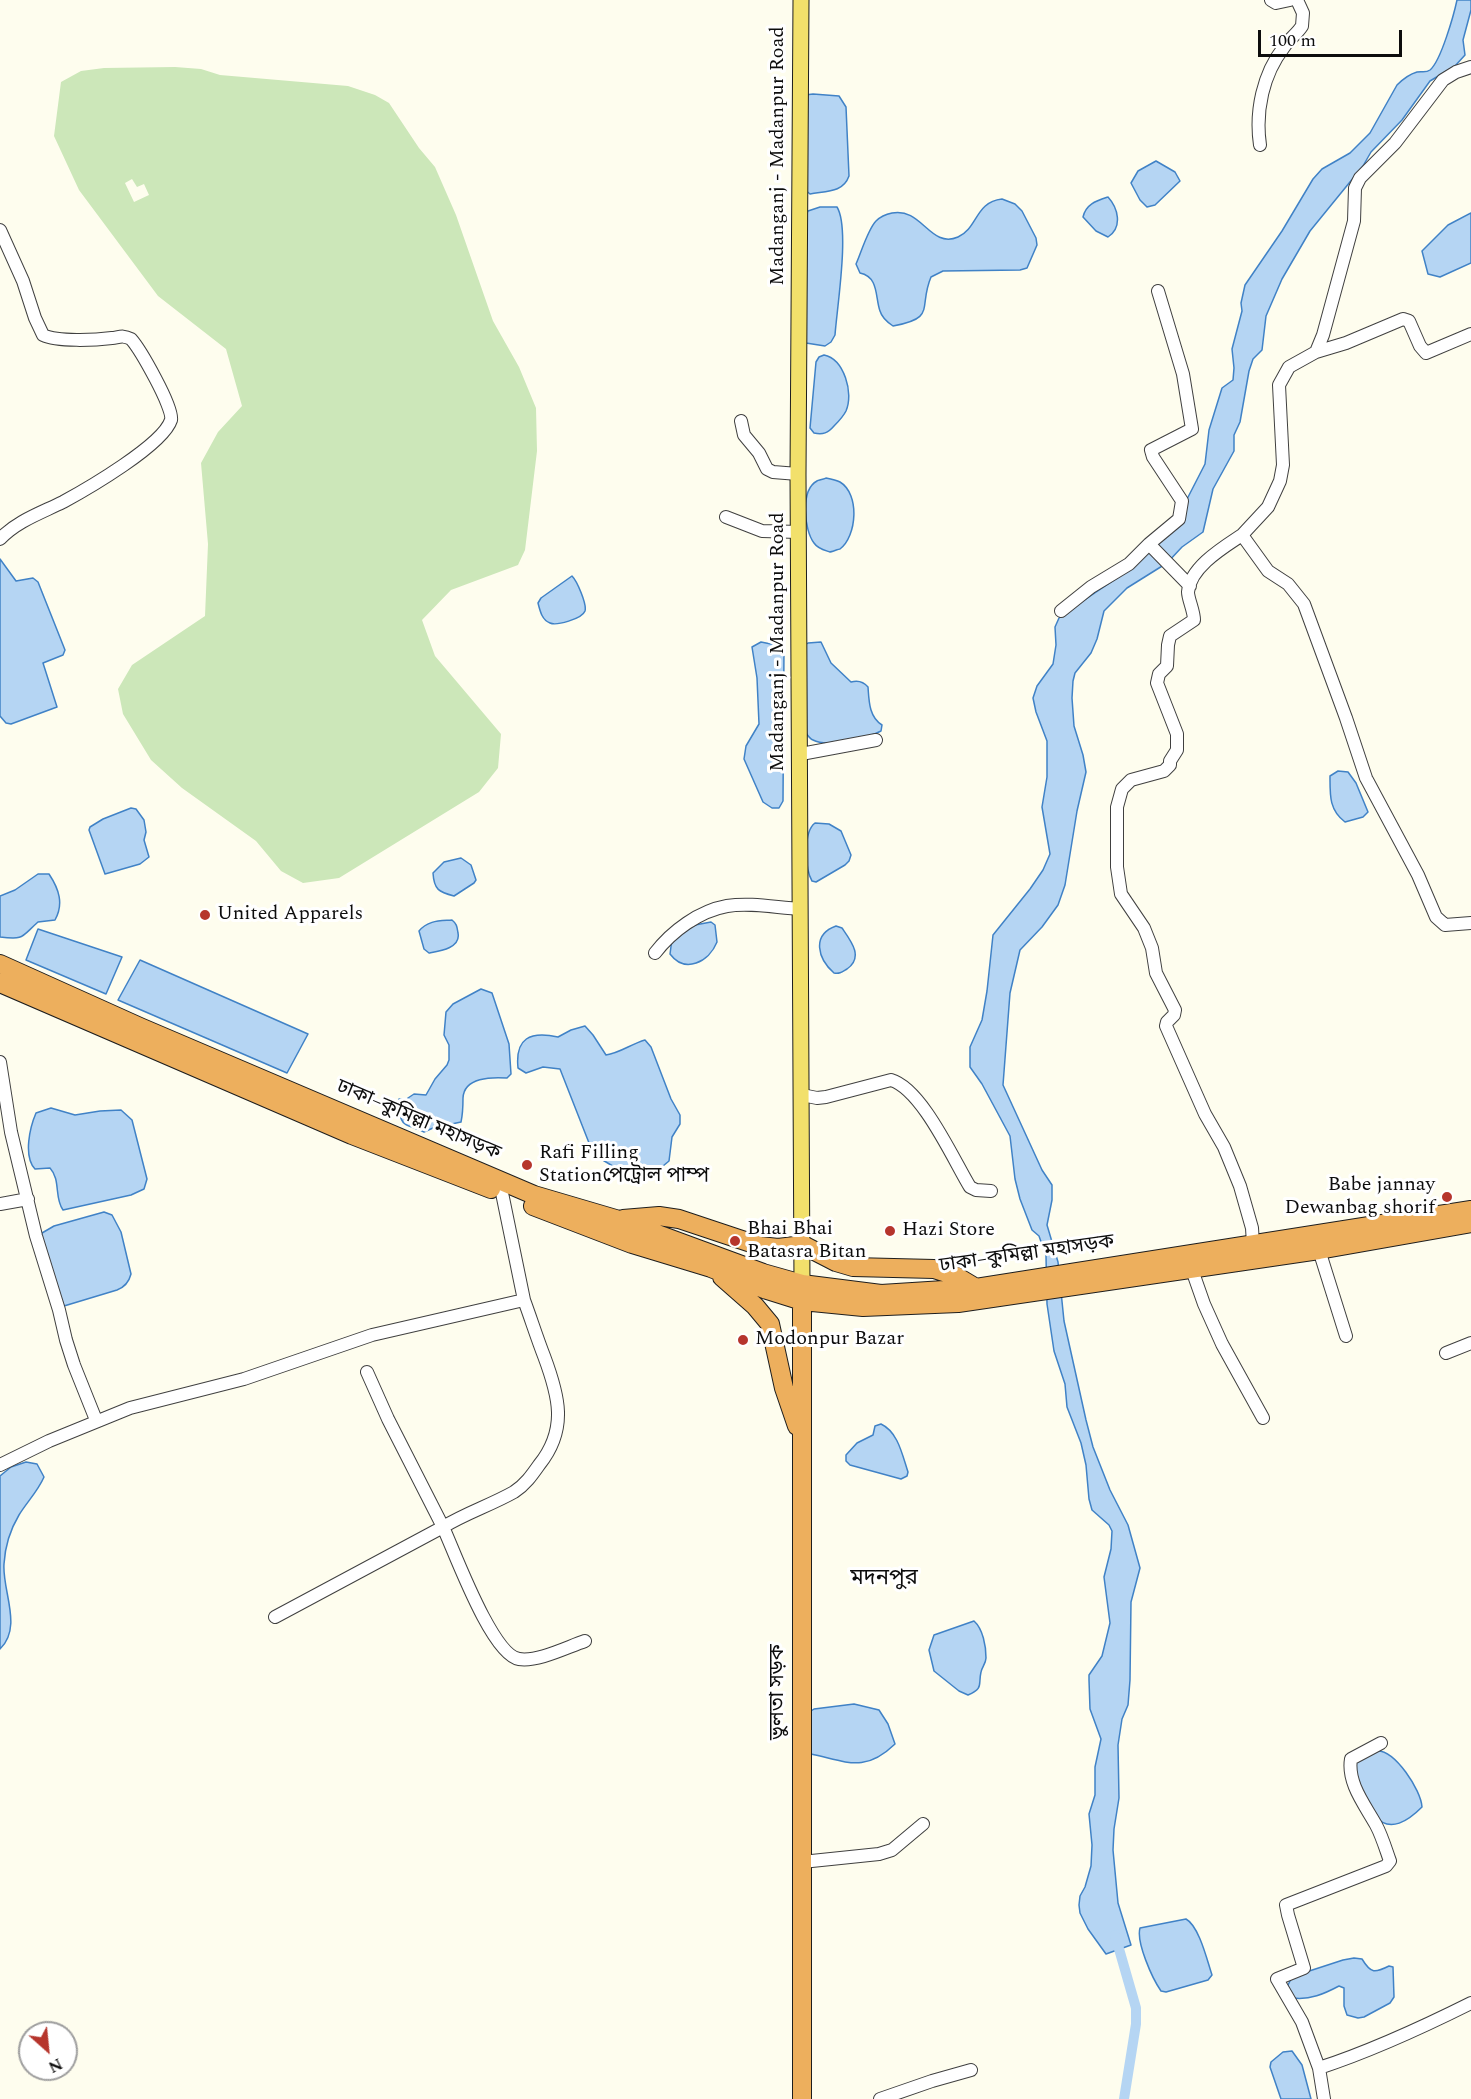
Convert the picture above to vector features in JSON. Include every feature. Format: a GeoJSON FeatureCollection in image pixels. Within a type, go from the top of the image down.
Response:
{"type":"FeatureCollection","features":[{"type":"Feature","properties":{"kind":"highway","name":"ঢাকা–কুমিল্লা মহাসড়ক"},"geometry":{"type":"LineString","coordinates":[[0,964],[140,1028],[419,1143],[534,1195],[619,1220],[763,1273],[802,1293],[863,1307],[958,1303],[1036,1285],[1253,1244],[1471,1209]]}},
{"type":"Feature","properties":{"kind":"highway","name":"ঢাকা–কুমিল্লা মহাসড়ক"},"geometry":{"type":"LineString","coordinates":[[0,983],[352,1135],[632,1244],[711,1268],[767,1290],[881,1294],[1036,1285]]}},
{"type":"Feature","properties":{"kind":"highway"},"geometry":{"type":"LineString","coordinates":[[619,1220],[659,1216],[679,1219],[760,1246],[778,1248],[803,1245],[830,1259],[853,1266],[934,1269],[956,1276],[976,1288]]}},
{"type":"Feature","properties":{"kind":"highway","name":"ঢাকা–কুমিল্লা মহাসড়ক"},"geometry":{"type":"LineString","coordinates":[[1087,1277],[1191,1267],[1319,1250],[1471,1223]]}},
{"type":"Feature","properties":{"kind":"highway"},"geometry":{"type":"LineString","coordinates":[[711,1268],[771,1324],[784,1388],[801,1439]]}},
{"type":"Feature","properties":{"kind":"highway","name":"ভুলতা সড়ক"},"geometry":{"type":"LineString","coordinates":[[802,1293],[802,2099]]}},
{"type":"Feature","properties":{"kind":"main road","name":"Madanganj - Madanpur Road"},"geometry":{"type":"LineString","coordinates":[[801,0],[798,474],[802,1293]]}},
{"type":"Feature","properties":{"kind":"street"},"geometry":{"type":"LineString","coordinates":[[1271,0],[1276,3],[1290,0]]}},
{"type":"Feature","properties":{"kind":"street"},"geometry":{"type":"LineString","coordinates":[[1260,145],[1257,125],[1266,76],[1285,44],[1302,26],[1303,13],[1297,0]]}},
{"type":"Feature","properties":{"kind":"street"},"geometry":{"type":"LineString","coordinates":[[1316,352],[1330,315],[1354,221],[1355,188],[1360,178],[1395,143],[1443,80],[1471,67]]}},
{"type":"Feature","properties":{"kind":"street"},"geometry":{"type":"LineString","coordinates":[[0,230],[23,281],[43,335],[49,338],[125,336],[131,339],[155,378],[171,414],[171,420],[158,437],[135,457],[75,495],[9,529],[0,538]]}},
{"type":"Feature","properties":{"kind":"street"},"geometry":{"type":"LineString","coordinates":[[1061,611],[1091,587],[1129,564],[1179,519],[1182,501],[1152,458],[1150,450],[1192,429],[1183,374],[1158,291]]}},
{"type":"Feature","properties":{"kind":"street"},"geometry":{"type":"LineString","coordinates":[[1253,1244],[1252,1228],[1224,1147],[1205,1114],[1166,1026],[1175,1010],[1156,973],[1152,948],[1144,928],[1121,894],[1117,867],[1117,807],[1122,789],[1131,780],[1164,771],[1178,750],[1177,735],[1157,678],[1167,666],[1170,636],[1194,620],[1188,591],[1194,577],[1212,555],[1242,535],[1268,507],[1280,481],[1283,465],[1279,385],[1289,367],[1316,352],[1346,343],[1403,319],[1409,321],[1420,346],[1426,353],[1471,334]]}},
{"type":"Feature","properties":{"kind":"street"},"geometry":{"type":"LineString","coordinates":[[741,421],[744,435],[759,453],[767,469],[773,472],[798,474]]}},
{"type":"Feature","properties":{"kind":"street"},"geometry":{"type":"LineString","coordinates":[[726,517],[762,531],[799,532]]}},
{"type":"Feature","properties":{"kind":"street"},"geometry":{"type":"LineString","coordinates":[[1242,535],[1268,571],[1288,584],[1304,604],[1366,778],[1418,874],[1436,917],[1445,925],[1471,923]]}},
{"type":"Feature","properties":{"kind":"street"},"geometry":{"type":"LineString","coordinates":[[1149,544],[1190,586]]}},
{"type":"Feature","properties":{"kind":"street"},"geometry":{"type":"LineString","coordinates":[[801,754],[876,740]]}},
{"type":"Feature","properties":{"kind":"street"},"geometry":{"type":"LineString","coordinates":[[655,952],[673,933],[693,920],[720,908],[746,905],[801,909]]}},
{"type":"Feature","properties":{"kind":"street"},"geometry":{"type":"LineString","coordinates":[[0,1062],[11,1132],[36,1236],[60,1310],[68,1348],[96,1420]]}},
{"type":"Feature","properties":{"kind":"street"},"geometry":{"type":"LineString","coordinates":[[802,1095],[826,1097],[891,1080],[898,1082],[926,1111],[970,1187],[976,1190],[991,1191]]}},
{"type":"Feature","properties":{"kind":"street"},"geometry":{"type":"LineString","coordinates":[[275,1617],[466,1514],[514,1492],[525,1484],[549,1452],[554,1441],[559,1410],[556,1388],[524,1300],[502,1193]]}},
{"type":"Feature","properties":{"kind":"street"},"geometry":{"type":"LineString","coordinates":[[0,1204],[28,1199]]}},
{"type":"Feature","properties":{"kind":"street"},"geometry":{"type":"LineString","coordinates":[[1319,1250],[1346,1336]]}},
{"type":"Feature","properties":{"kind":"street"},"geometry":{"type":"LineString","coordinates":[[1191,1267],[1212,1323],[1263,1418]]}},
{"type":"Feature","properties":{"kind":"street"},"geometry":{"type":"LineString","coordinates":[[0,1465],[96,1420],[175,1395],[244,1379],[372,1335],[524,1300]]}},
{"type":"Feature","properties":{"kind":"street"},"geometry":{"type":"LineString","coordinates":[[1446,1353],[1471,1343]]}},
{"type":"Feature","properties":{"kind":"street"},"geometry":{"type":"LineString","coordinates":[[367,1372],[388,1419],[443,1527],[480,1610],[499,1645],[510,1656],[533,1660],[585,1641]]}},
{"type":"Feature","properties":{"kind":"street"},"geometry":{"type":"LineString","coordinates":[[1324,2099],[1319,2068],[1302,2022],[1276,1979],[1304,1968],[1286,1905],[1386,1866],[1390,1862],[1377,1826],[1367,1812],[1349,1772],[1351,1759],[1382,1743]]}},
{"type":"Feature","properties":{"kind":"street"},"geometry":{"type":"LineString","coordinates":[[802,1862],[879,1854],[892,1850],[923,1824]]}},
{"type":"Feature","properties":{"kind":"street"},"geometry":{"type":"LineString","coordinates":[[1319,2068],[1430,2024],[1471,2003]]}},
{"type":"Feature","properties":{"kind":"street"},"geometry":{"type":"LineString","coordinates":[[880,2099],[932,2080],[971,2070]]}},
{"type":"Feature","properties":{"kind":"green space"},"geometry":{"type":"Polygon","coordinates":[[[175,67],[201,69],[220,75],[348,86],[375,95],[389,103],[419,148],[435,167],[456,215],[493,321],[519,367],[536,408],[537,451],[525,550],[518,565],[451,590],[422,620],[435,656],[501,734],[498,768],[479,792],[339,878],[303,883],[281,871],[256,841],[182,788],[151,760],[123,714],[118,689],[132,665],[205,616],[208,544],[201,463],[218,432],[242,406],[226,349],[158,296],[79,190],[54,136],[61,82],[81,71],[104,68],[175,67]],[[132,179],[125,183],[134,202],[149,195],[144,184],[137,187],[132,179]]]}},
{"type":"Feature","properties":{"kind":"water"},"geometry":{"type":"Polygon","coordinates":[[[1457,0],[1471,0],[1471,10],[1463,40],[1465,55],[1455,66],[1430,81],[1402,120],[1371,152],[1363,166],[1310,231],[1282,279],[1266,316],[1262,350],[1253,359],[1249,371],[1240,422],[1234,435],[1234,451],[1213,489],[1203,532],[1182,547],[1167,563],[1127,588],[1104,611],[1091,653],[1075,673],[1072,698],[1074,726],[1086,772],[1065,885],[1058,905],[1042,927],[1020,950],[1010,993],[1003,1085],[1042,1170],[1052,1185],[1052,1200],[1047,1225],[1058,1262],[1064,1321],[1086,1420],[1093,1447],[1110,1490],[1128,1525],[1140,1568],[1131,1602],[1130,1680],[1128,1705],[1122,1719],[1118,1745],[1119,1798],[1113,1850],[1118,1903],[1131,1945],[1106,1954],[1088,1929],[1080,1913],[1079,1905],[1091,1866],[1092,1845],[1089,1814],[1095,1795],[1095,1767],[1101,1739],[1090,1709],[1089,1675],[1102,1656],[1110,1623],[1104,1577],[1111,1549],[1112,1531],[1109,1525],[1092,1510],[1089,1499],[1086,1465],[1081,1443],[1067,1407],[1065,1384],[1054,1351],[1047,1304],[1046,1256],[1039,1236],[1032,1230],[1020,1199],[1015,1179],[1010,1136],[982,1084],[970,1067],[970,1047],[982,1020],[993,935],[1030,889],[1043,870],[1050,854],[1042,807],[1047,777],[1047,741],[1033,698],[1037,686],[1053,664],[1056,645],[1055,627],[1059,618],[1135,566],[1185,503],[1205,464],[1209,430],[1222,388],[1233,380],[1232,349],[1242,311],[1241,303],[1245,285],[1282,231],[1313,179],[1322,169],[1350,153],[1370,133],[1399,83],[1414,73],[1430,70],[1434,65],[1446,37],[1457,0]]]}},
{"type":"Feature","properties":{"kind":"water"},"geometry":{"type":"Polygon","coordinates":[[[805,95],[839,96],[846,107],[849,176],[843,186],[810,194],[804,189],[805,95]]]}},
{"type":"Feature","properties":{"kind":"water"},"geometry":{"type":"Polygon","coordinates":[[[1156,161],[1175,172],[1180,181],[1155,205],[1147,207],[1140,200],[1131,183],[1138,171],[1156,161]]]}},
{"type":"Feature","properties":{"kind":"water"},"geometry":{"type":"Polygon","coordinates":[[[1108,197],[1114,206],[1117,223],[1113,233],[1108,237],[1096,231],[1083,217],[1089,206],[1108,197]]]}},
{"type":"Feature","properties":{"kind":"water"},"geometry":{"type":"Polygon","coordinates":[[[1002,199],[1015,204],[1022,211],[1036,238],[1037,245],[1027,268],[943,271],[931,277],[921,315],[907,323],[893,326],[887,321],[880,311],[873,283],[866,275],[860,273],[856,264],[867,235],[876,221],[888,214],[902,213],[919,221],[940,237],[948,239],[965,233],[981,210],[993,201],[1002,199]]]}},
{"type":"Feature","properties":{"kind":"water"},"geometry":{"type":"Polygon","coordinates":[[[820,207],[837,207],[841,217],[843,249],[835,335],[825,346],[806,343],[805,218],[808,211],[820,207]]]}},
{"type":"Feature","properties":{"kind":"water"},"geometry":{"type":"Polygon","coordinates":[[[1471,213],[1471,263],[1440,277],[1428,274],[1422,251],[1448,225],[1471,213]]]}},
{"type":"Feature","properties":{"kind":"water"},"geometry":{"type":"Polygon","coordinates":[[[824,355],[837,363],[842,370],[849,395],[844,415],[825,433],[817,434],[810,428],[816,362],[824,355]]]}},
{"type":"Feature","properties":{"kind":"water"},"geometry":{"type":"Polygon","coordinates":[[[826,478],[840,482],[846,488],[851,496],[854,515],[846,543],[840,549],[830,552],[819,548],[814,543],[808,529],[805,510],[808,493],[812,486],[826,478]]]}},
{"type":"Feature","properties":{"kind":"water"},"geometry":{"type":"Polygon","coordinates":[[[0,559],[16,581],[33,578],[38,582],[65,650],[63,655],[43,663],[57,707],[11,724],[6,723],[0,716],[0,559]]]}},
{"type":"Feature","properties":{"kind":"water"},"geometry":{"type":"Polygon","coordinates":[[[572,576],[585,603],[585,611],[579,617],[569,621],[558,624],[547,622],[538,603],[541,598],[572,576]]]}},
{"type":"Feature","properties":{"kind":"water"},"geometry":{"type":"Polygon","coordinates":[[[761,642],[771,644],[778,642],[784,647],[783,801],[779,808],[772,808],[763,802],[744,759],[746,746],[759,724],[757,678],[752,647],[761,642]]]}},
{"type":"Feature","properties":{"kind":"water"},"geometry":{"type":"Polygon","coordinates":[[[821,642],[831,663],[851,682],[864,683],[868,687],[870,708],[874,718],[882,725],[881,731],[837,743],[819,742],[810,738],[806,733],[805,645],[821,642]]]}},
{"type":"Feature","properties":{"kind":"water"},"geometry":{"type":"Polygon","coordinates":[[[1338,771],[1348,772],[1356,783],[1368,812],[1363,817],[1345,822],[1333,807],[1330,776],[1338,771]]]}},
{"type":"Feature","properties":{"kind":"water"},"geometry":{"type":"Polygon","coordinates":[[[131,808],[136,809],[144,820],[146,832],[144,840],[149,857],[140,864],[105,874],[89,830],[90,827],[131,808]]]}},
{"type":"Feature","properties":{"kind":"water"},"geometry":{"type":"Polygon","coordinates":[[[815,823],[829,824],[841,831],[851,855],[845,865],[816,882],[812,881],[810,875],[806,851],[808,834],[815,823]]]}},
{"type":"Feature","properties":{"kind":"water"},"geometry":{"type":"Polygon","coordinates":[[[461,858],[471,865],[476,880],[454,896],[436,887],[433,873],[444,862],[461,858]]]}},
{"type":"Feature","properties":{"kind":"water"},"geometry":{"type":"Polygon","coordinates":[[[38,874],[49,874],[58,891],[60,902],[55,920],[38,922],[19,938],[0,937],[0,896],[15,890],[38,874]]]}},
{"type":"Feature","properties":{"kind":"water"},"geometry":{"type":"Polygon","coordinates":[[[452,920],[457,929],[456,942],[449,948],[439,951],[429,953],[424,949],[419,931],[430,923],[452,920]]]}},
{"type":"Feature","properties":{"kind":"water"},"geometry":{"type":"Polygon","coordinates":[[[711,922],[715,925],[717,942],[703,960],[696,963],[683,963],[670,954],[672,939],[695,925],[711,922]]]}},
{"type":"Feature","properties":{"kind":"water"},"geometry":{"type":"Polygon","coordinates":[[[836,926],[842,928],[852,944],[855,959],[847,969],[834,973],[824,961],[820,941],[828,930],[836,926]]]}},
{"type":"Feature","properties":{"kind":"water"},"geometry":{"type":"Polygon","coordinates":[[[38,929],[122,957],[106,994],[26,960],[38,929]]]}},
{"type":"Feature","properties":{"kind":"water"},"geometry":{"type":"Polygon","coordinates":[[[140,960],[308,1034],[287,1073],[118,1000],[140,960]]]}},
{"type":"Feature","properties":{"kind":"water"},"geometry":{"type":"Polygon","coordinates":[[[481,989],[492,993],[509,1044],[511,1074],[507,1078],[480,1080],[468,1086],[463,1098],[461,1122],[424,1132],[407,1125],[400,1116],[399,1099],[405,1100],[414,1094],[426,1095],[449,1060],[449,1045],[444,1035],[446,1012],[453,1004],[481,989]]]}},
{"type":"Feature","properties":{"kind":"water"},"geometry":{"type":"Polygon","coordinates":[[[585,1026],[606,1055],[645,1040],[651,1047],[671,1099],[680,1115],[680,1124],[672,1137],[669,1161],[663,1166],[649,1169],[616,1168],[596,1156],[560,1069],[543,1067],[526,1073],[518,1068],[519,1050],[526,1039],[540,1035],[558,1037],[585,1026]]]}},
{"type":"Feature","properties":{"kind":"water"},"geometry":{"type":"Polygon","coordinates":[[[51,1108],[75,1115],[121,1110],[132,1120],[147,1179],[144,1189],[131,1195],[63,1210],[53,1173],[50,1168],[35,1169],[28,1149],[36,1113],[51,1108]]]}},
{"type":"Feature","properties":{"kind":"water"},"geometry":{"type":"Polygon","coordinates":[[[104,1212],[112,1215],[121,1232],[131,1274],[129,1279],[117,1290],[64,1306],[41,1241],[42,1233],[54,1226],[104,1212]]]}},
{"type":"Feature","properties":{"kind":"water"},"geometry":{"type":"Polygon","coordinates":[[[881,1424],[892,1432],[901,1451],[908,1472],[907,1476],[901,1479],[850,1465],[846,1461],[846,1455],[857,1443],[873,1435],[875,1426],[881,1424]]]}},
{"type":"Feature","properties":{"kind":"water"},"geometry":{"type":"Polygon","coordinates":[[[26,1462],[37,1464],[44,1477],[16,1521],[7,1545],[4,1575],[11,1620],[7,1640],[0,1649],[0,1476],[11,1467],[26,1462]]]}},
{"type":"Feature","properties":{"kind":"water"},"geometry":{"type":"Polygon","coordinates":[[[974,1621],[980,1628],[986,1658],[979,1686],[968,1695],[959,1691],[934,1671],[929,1650],[934,1635],[974,1621]]]}},
{"type":"Feature","properties":{"kind":"water"},"geometry":{"type":"Polygon","coordinates":[[[854,1704],[879,1710],[888,1724],[895,1744],[874,1759],[865,1762],[846,1762],[811,1754],[807,1749],[805,1715],[814,1709],[854,1704]]]}},
{"type":"Feature","properties":{"kind":"water"},"geometry":{"type":"Polygon","coordinates":[[[1377,1751],[1384,1752],[1399,1764],[1406,1772],[1421,1800],[1422,1807],[1399,1823],[1387,1824],[1375,1816],[1353,1772],[1356,1761],[1377,1751]]]}},
{"type":"Feature","properties":{"kind":"water"},"geometry":{"type":"Polygon","coordinates":[[[1186,1919],[1199,1936],[1212,1975],[1208,1980],[1166,1992],[1161,1991],[1149,1969],[1140,1942],[1140,1928],[1186,1919]]]}},
{"type":"Feature","properties":{"kind":"water"},"geometry":{"type":"Polygon","coordinates":[[[1354,1958],[1362,1959],[1374,1971],[1389,1966],[1393,1967],[1394,1997],[1390,2003],[1364,2017],[1347,2015],[1344,2006],[1344,1988],[1339,1986],[1322,1994],[1305,1998],[1293,1998],[1286,1989],[1291,1979],[1297,1975],[1354,1958]]]}},
{"type":"Feature","properties":{"kind":"water"},"geometry":{"type":"Polygon","coordinates":[[[1292,2051],[1302,2065],[1311,2099],[1281,2099],[1270,2067],[1271,2062],[1283,2052],[1292,2051]]]}},
{"type":"Feature","properties":{"kind":"waterway"},"geometry":{"type":"LineString","coordinates":[[1115,1935],[1136,2008],[1136,2024],[1124,2099]]}},
{"type":"Feature","properties":{"kind":"place","name":"United Apparels"},"geometry":{"type":"Point","coordinates":[205,915]}},
{"type":"Feature","properties":{"kind":"place","name":"Rafi Filling Stationপেট্রোল পাম্প"},"geometry":{"type":"Point","coordinates":[527,1165]}},
{"type":"Feature","properties":{"kind":"place","name":"Babe jannay Dewanbag shorif"},"geometry":{"type":"Point","coordinates":[1447,1197]}},
{"type":"Feature","properties":{"kind":"place","name":"Hazi Store"},"geometry":{"type":"Point","coordinates":[890,1231]}},
{"type":"Feature","properties":{"kind":"place","name":"Bhai Bhai Batasra Bitan"},"geometry":{"type":"Point","coordinates":[735,1241]}},
{"type":"Feature","properties":{"kind":"place","name":"Modonpur Bazar"},"geometry":{"type":"Point","coordinates":[743,1340]}},
{"type":"Feature","properties":{"kind":"district","name":"মদনপুর"},"geometry":{"type":"Point","coordinates":[884,1580]}}]}
